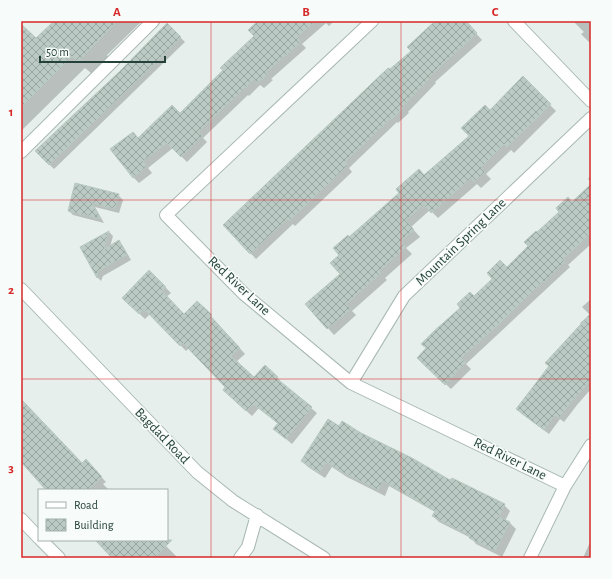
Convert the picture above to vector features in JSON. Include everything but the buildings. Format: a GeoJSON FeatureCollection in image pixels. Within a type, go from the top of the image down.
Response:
{"type":"FeatureCollection","features":[{"type":"Feature","properties":{"kind":"street"},"geometry":{"type":"LineString","coordinates":[[21,152],[153,21]]}},
{"type":"Feature","properties":{"kind":"street","name":"Red River Lane"},"geometry":{"type":"LineString","coordinates":[[372,21],[166,215],[244,294],[351,383],[565,486]]}},
{"type":"Feature","properties":{"kind":"street"},"geometry":{"type":"LineString","coordinates":[[514,21],[591,101]]}},
{"type":"Feature","properties":{"kind":"street","name":"Mountain Spring Lane"},"geometry":{"type":"LineString","coordinates":[[351,383],[404,296],[591,118]]}},
{"type":"Feature","properties":{"kind":"street","name":"Bagdad Road"},"geometry":{"type":"LineString","coordinates":[[21,290],[197,472],[233,501],[324,558]]}},
{"type":"Feature","properties":{"kind":"street"},"geometry":{"type":"LineString","coordinates":[[530,558],[565,486],[591,445]]}},
{"type":"Feature","properties":{"kind":"street"},"geometry":{"type":"LineString","coordinates":[[240,558],[248,547],[257,515]]}},
{"type":"Feature","properties":{"kind":"street"},"geometry":{"type":"LineString","coordinates":[[21,519],[38,537]]}},
{"type":"Feature","properties":{"kind":"street"},"geometry":{"type":"LineString","coordinates":[[42,541],[59,558]]}}]}
